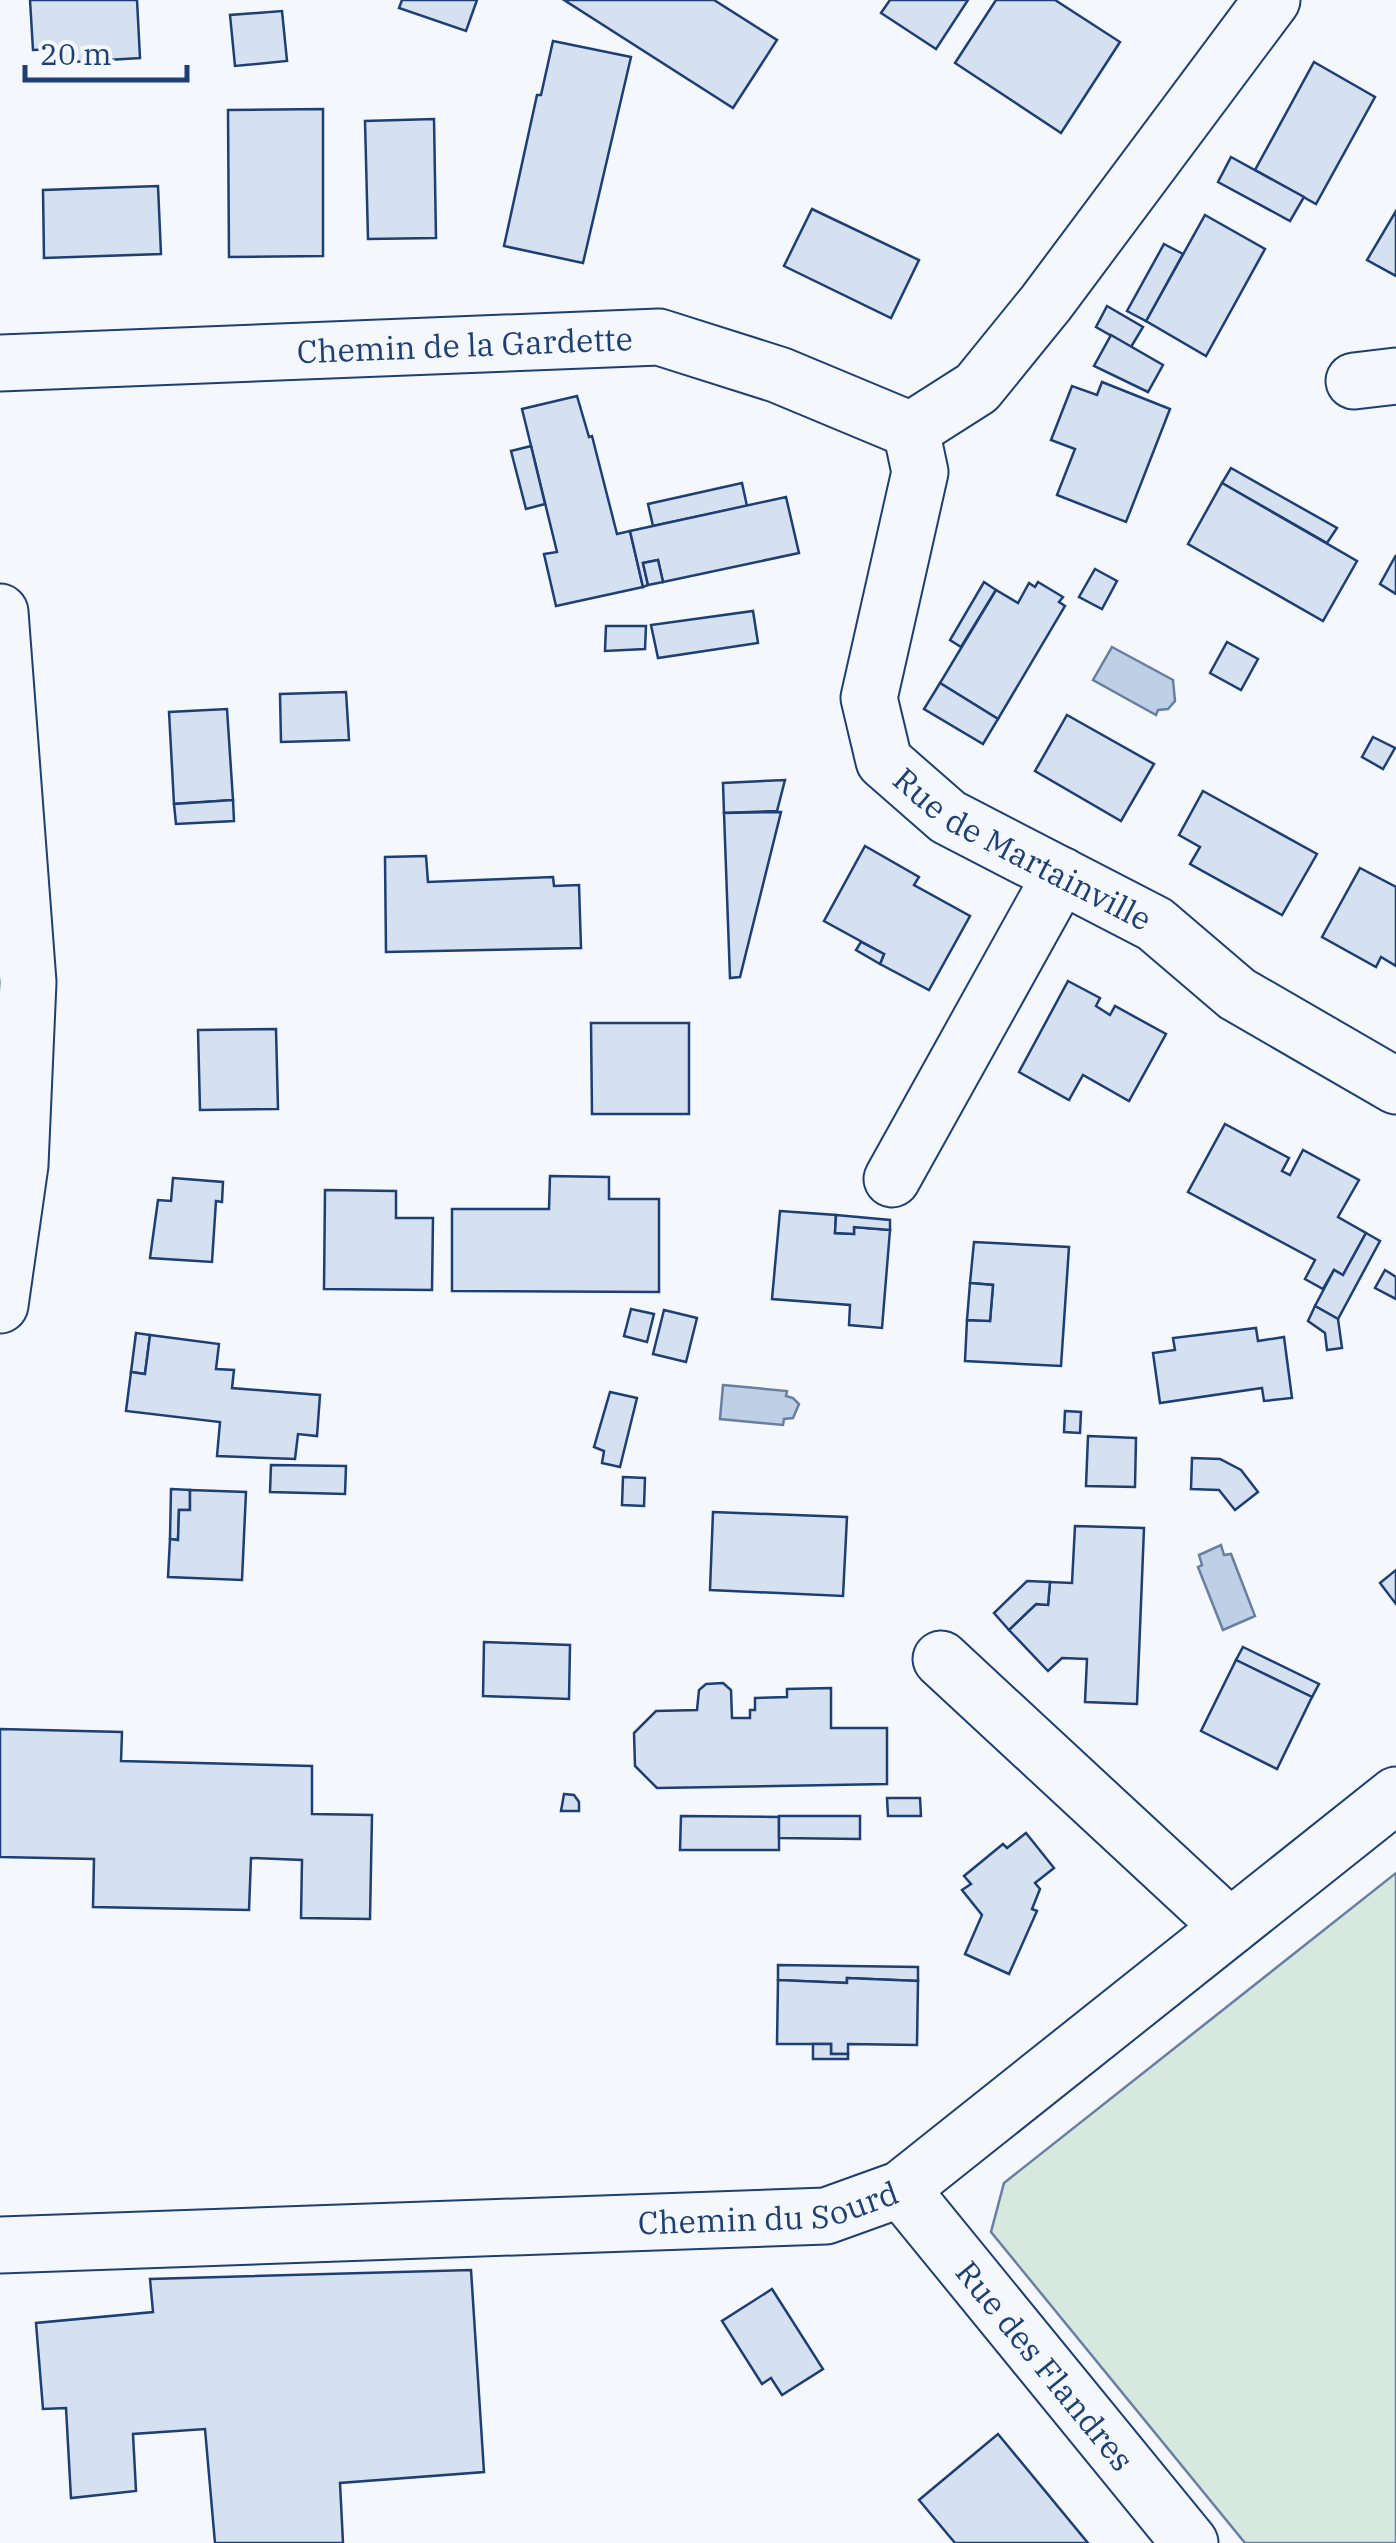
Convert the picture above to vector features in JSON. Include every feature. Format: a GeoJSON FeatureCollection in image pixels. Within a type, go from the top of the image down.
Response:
{"type":"FeatureCollection","features":[{"type":"Feature","properties":{"kind":"street"},"geometry":{"type":"LineString","coordinates":[[911,430],[978,388],[1272,0]]}},
{"type":"Feature","properties":{"kind":"street","name":"Chemin de la Gardette"},"geometry":{"type":"LineString","coordinates":[[0,364],[659,337],[778,375],[911,430]]}},
{"type":"Feature","properties":{"kind":"street","name":"Rue de Martainville"},"geometry":{"type":"LineString","coordinates":[[911,430],[920,472],[869,698],[884,762],[948,817],[1155,924],[1238,994],[1396,1086]]}},
{"type":"Feature","properties":{"kind":"street"},"geometry":{"type":"LineString","coordinates":[[0,612],[28,982],[20,1165],[0,1305]]}},
{"type":"Feature","properties":{"kind":"street"},"geometry":{"type":"LineString","coordinates":[[892,1179],[1061,875]]}},
{"type":"Feature","properties":{"kind":"street"},"geometry":{"type":"LineString","coordinates":[[942,1659],[1230,1927]]}},
{"type":"Feature","properties":{"kind":"street","name":"Chemin du Sourd"},"geometry":{"type":"LineString","coordinates":[[0,2245],[826,2216],[901,2188],[1396,1795]]}},
{"type":"Feature","properties":{"kind":"street","name":"Rue des Flandres"},"geometry":{"type":"LineString","coordinates":[[901,2188],[1190,2543]]}},
{"type":"Feature","properties":{"kind":"shaded area"},"geometry":{"type":"Polygon","coordinates":[[[1396,1873],[1396,2543],[1245,2543],[991,2232],[1004,2183],[1396,1873]]]}},
{"type":"Feature","properties":{"kind":"water"},"geometry":{"type":"Polygon","coordinates":[[[1112,647],[1173,680],[1175,701],[1168,709],[1158,710],[1156,715],[1093,680],[1112,647]]]}},
{"type":"Feature","properties":{"kind":"water"},"geometry":{"type":"Polygon","coordinates":[[[723,1385],[787,1391],[786,1396],[799,1404],[793,1418],[784,1419],[783,1425],[720,1419],[723,1385]]]}},
{"type":"Feature","properties":{"kind":"water"},"geometry":{"type":"Polygon","coordinates":[[[1221,1545],[1224,1555],[1231,1554],[1255,1616],[1223,1630],[1198,1567],[1202,1565],[1199,1555],[1221,1545]]]}},
{"type":"Feature","properties":{"kind":"building"},"geometry":{"type":"Polygon","coordinates":[[[30,0],[137,0],[140,58],[57,63],[56,49],[33,50],[30,0]]]}},
{"type":"Feature","properties":{"kind":"building"},"geometry":{"type":"Polygon","coordinates":[[[402,0],[477,0],[466,31],[399,8],[402,0]]]}},
{"type":"Feature","properties":{"kind":"building"},"geometry":{"type":"Polygon","coordinates":[[[564,0],[714,0],[777,40],[733,108],[564,0]]]}},
{"type":"Feature","properties":{"kind":"building"},"geometry":{"type":"Polygon","coordinates":[[[890,0],[968,0],[936,49],[881,13],[890,0]]]}},
{"type":"Feature","properties":{"kind":"building"},"geometry":{"type":"Polygon","coordinates":[[[996,0],[1055,0],[1120,42],[1061,133],[955,63],[996,0]]]}},
{"type":"Feature","properties":{"kind":"building"},"geometry":{"type":"Polygon","coordinates":[[[282,11],[287,61],[235,66],[230,15],[282,11]]]}},
{"type":"Feature","properties":{"kind":"building"},"geometry":{"type":"Polygon","coordinates":[[[553,41],[631,57],[583,263],[504,246],[537,95],[541,95],[553,41]]]}},
{"type":"Feature","properties":{"kind":"building"},"geometry":{"type":"Polygon","coordinates":[[[1314,62],[1375,97],[1316,204],[1255,170],[1314,62]]]}},
{"type":"Feature","properties":{"kind":"building"},"geometry":{"type":"Polygon","coordinates":[[[323,109],[323,256],[229,257],[228,110],[323,109]]]}},
{"type":"Feature","properties":{"kind":"building"},"geometry":{"type":"Polygon","coordinates":[[[434,119],[436,238],[368,239],[365,121],[434,119]]]}},
{"type":"Feature","properties":{"kind":"building"},"geometry":{"type":"Polygon","coordinates":[[[1231,157],[1304,197],[1290,221],[1218,182],[1231,157]]]}},
{"type":"Feature","properties":{"kind":"building"},"geometry":{"type":"Polygon","coordinates":[[[158,186],[161,254],[44,258],[43,190],[158,186]]]}},
{"type":"Feature","properties":{"kind":"building"},"geometry":{"type":"Polygon","coordinates":[[[812,209],[919,260],[891,318],[784,266],[812,209]]]}},
{"type":"Feature","properties":{"kind":"building"},"geometry":{"type":"Polygon","coordinates":[[[1396,211],[1396,276],[1367,260],[1396,211]]]}},
{"type":"Feature","properties":{"kind":"building"},"geometry":{"type":"Polygon","coordinates":[[[1205,215],[1265,249],[1206,356],[1146,321],[1205,215]]]}},
{"type":"Feature","properties":{"kind":"building"},"geometry":{"type":"Polygon","coordinates":[[[1164,244],[1183,254],[1146,321],[1127,311],[1164,244]]]}},
{"type":"Feature","properties":{"kind":"building"},"geometry":{"type":"Polygon","coordinates":[[[1107,306],[1143,327],[1131,347],[1096,327],[1107,306]]]}},
{"type":"Feature","properties":{"kind":"building"},"geometry":{"type":"Polygon","coordinates":[[[1111,335],[1163,365],[1148,392],[1094,366],[1111,335]]]}},
{"type":"Feature","properties":{"kind":"building"},"geometry":{"type":"Polygon","coordinates":[[[1102,382],[1170,409],[1126,522],[1057,495],[1075,449],[1051,440],[1072,386],[1097,395],[1102,382]]]}},
{"type":"Feature","properties":{"kind":"building"},"geometry":{"type":"Polygon","coordinates":[[[577,396],[589,437],[592,436],[617,534],[630,531],[643,587],[556,606],[544,554],[557,552],[522,409],[577,396]]]}},
{"type":"Feature","properties":{"kind":"building"},"geometry":{"type":"Polygon","coordinates":[[[531,446],[545,504],[526,509],[511,451],[531,446]]]}},
{"type":"Feature","properties":{"kind":"building"},"geometry":{"type":"Polygon","coordinates":[[[1231,468],[1337,528],[1327,543],[1222,483],[1231,468]]]}},
{"type":"Feature","properties":{"kind":"building"},"geometry":{"type":"Polygon","coordinates":[[[742,483],[747,506],[653,526],[648,504],[742,483]]]}},
{"type":"Feature","properties":{"kind":"building"},"geometry":{"type":"Polygon","coordinates":[[[1222,483],[1357,561],[1323,621],[1188,544],[1222,483]]]}},
{"type":"Feature","properties":{"kind":"building"},"geometry":{"type":"Polygon","coordinates":[[[786,497],[799,553],[663,582],[658,560],[643,563],[648,585],[643,587],[630,531],[786,497]]]}},
{"type":"Feature","properties":{"kind":"building"},"geometry":{"type":"Polygon","coordinates":[[[1396,555],[1396,594],[1380,584],[1396,555]]]}},
{"type":"Feature","properties":{"kind":"building"},"geometry":{"type":"Polygon","coordinates":[[[658,560],[663,582],[648,585],[643,563],[658,560]]]}},
{"type":"Feature","properties":{"kind":"building"},"geometry":{"type":"Polygon","coordinates":[[[1095,569],[1117,581],[1102,609],[1079,597],[1095,569]]]}},
{"type":"Feature","properties":{"kind":"building"},"geometry":{"type":"Polygon","coordinates":[[[984,582],[996,590],[961,647],[950,640],[984,582]]]}},
{"type":"Feature","properties":{"kind":"building"},"geometry":{"type":"Polygon","coordinates":[[[1038,582],[1063,597],[1059,602],[1065,606],[998,719],[940,683],[996,590],[1018,603],[1029,583],[1035,587],[1038,582]]]}},
{"type":"Feature","properties":{"kind":"building"},"geometry":{"type":"Polygon","coordinates":[[[753,611],[758,643],[658,658],[651,625],[753,611]]]}},
{"type":"Feature","properties":{"kind":"building"},"geometry":{"type":"Polygon","coordinates":[[[606,626],[646,626],[645,649],[605,651],[606,626]]]}},
{"type":"Feature","properties":{"kind":"building"},"geometry":{"type":"Polygon","coordinates":[[[1227,642],[1258,659],[1241,690],[1210,673],[1227,642]]]}},
{"type":"Feature","properties":{"kind":"building"},"geometry":{"type":"Polygon","coordinates":[[[940,683],[998,719],[983,744],[924,709],[940,683]]]}},
{"type":"Feature","properties":{"kind":"building"},"geometry":{"type":"Polygon","coordinates":[[[346,692],[349,740],[281,742],[280,694],[346,692]]]}},
{"type":"Feature","properties":{"kind":"building"},"geometry":{"type":"Polygon","coordinates":[[[227,709],[233,800],[174,804],[169,712],[227,709]]]}},
{"type":"Feature","properties":{"kind":"building"},"geometry":{"type":"Polygon","coordinates":[[[1067,715],[1154,764],[1121,821],[1035,771],[1067,715]]]}},
{"type":"Feature","properties":{"kind":"building"},"geometry":{"type":"Polygon","coordinates":[[[1373,737],[1395,748],[1383,769],[1362,757],[1373,737]]]}},
{"type":"Feature","properties":{"kind":"building"},"geometry":{"type":"Polygon","coordinates":[[[785,780],[777,811],[724,813],[723,783],[785,780]]]}},
{"type":"Feature","properties":{"kind":"building"},"geometry":{"type":"Polygon","coordinates":[[[1203,791],[1317,854],[1282,915],[1190,864],[1200,847],[1179,835],[1203,791]]]}},
{"type":"Feature","properties":{"kind":"building"},"geometry":{"type":"Polygon","coordinates":[[[233,800],[234,821],[176,824],[174,804],[233,800]]]}},
{"type":"Feature","properties":{"kind":"building"},"geometry":{"type":"Polygon","coordinates":[[[781,812],[740,977],[730,978],[724,813],[781,812]]]}},
{"type":"Feature","properties":{"kind":"building"},"geometry":{"type":"Polygon","coordinates":[[[865,846],[919,877],[914,885],[970,916],[929,990],[880,964],[884,954],[824,921],[865,846]]]}},
{"type":"Feature","properties":{"kind":"building"},"geometry":{"type":"Polygon","coordinates":[[[426,856],[428,882],[553,877],[554,886],[579,885],[581,948],[386,952],[385,857],[426,856]]]}},
{"type":"Feature","properties":{"kind":"building"},"geometry":{"type":"Polygon","coordinates":[[[1360,868],[1396,887],[1396,966],[1381,957],[1376,967],[1322,937],[1360,868]]]}},
{"type":"Feature","properties":{"kind":"building"},"geometry":{"type":"Polygon","coordinates":[[[861,942],[884,954],[880,964],[856,950],[861,942]]]}},
{"type":"Feature","properties":{"kind":"building"},"geometry":{"type":"Polygon","coordinates":[[[1068,981],[1100,998],[1096,1006],[1110,1015],[1115,1006],[1166,1034],[1129,1101],[1083,1075],[1069,1100],[1019,1072],[1068,981]]]}},
{"type":"Feature","properties":{"kind":"building"},"geometry":{"type":"Polygon","coordinates":[[[591,1023],[689,1023],[689,1114],[592,1114],[591,1023]]]}},
{"type":"Feature","properties":{"kind":"building"},"geometry":{"type":"Polygon","coordinates":[[[276,1029],[278,1109],[200,1110],[198,1030],[276,1029]]]}},
{"type":"Feature","properties":{"kind":"building"},"geometry":{"type":"Polygon","coordinates":[[[1225,1124],[1289,1158],[1282,1171],[1290,1175],[1303,1150],[1359,1180],[1338,1217],[1366,1233],[1343,1275],[1334,1270],[1323,1289],[1305,1279],[1315,1260],[1188,1192],[1225,1124]]]}},
{"type":"Feature","properties":{"kind":"building"},"geometry":{"type":"Polygon","coordinates":[[[550,1176],[609,1177],[609,1199],[659,1199],[659,1292],[452,1291],[452,1209],[549,1209],[550,1176]]]}},
{"type":"Feature","properties":{"kind":"building"},"geometry":{"type":"Polygon","coordinates":[[[173,1178],[223,1182],[222,1202],[216,1201],[212,1262],[150,1258],[158,1200],[171,1201],[173,1178]]]}},
{"type":"Feature","properties":{"kind":"building"},"geometry":{"type":"Polygon","coordinates":[[[325,1190],[396,1191],[396,1218],[433,1218],[432,1290],[324,1289],[325,1190]]]}},
{"type":"Feature","properties":{"kind":"building"},"geometry":{"type":"Polygon","coordinates":[[[780,1211],[836,1215],[835,1233],[854,1234],[854,1227],[890,1230],[882,1328],[849,1325],[850,1305],[772,1299],[780,1211]]]}},
{"type":"Feature","properties":{"kind":"building"},"geometry":{"type":"Polygon","coordinates":[[[836,1215],[890,1220],[890,1230],[854,1227],[854,1234],[835,1233],[836,1215]]]}},
{"type":"Feature","properties":{"kind":"building"},"geometry":{"type":"Polygon","coordinates":[[[1366,1233],[1380,1241],[1338,1319],[1315,1306],[1334,1270],[1343,1275],[1366,1233]]]}},
{"type":"Feature","properties":{"kind":"building"},"geometry":{"type":"Polygon","coordinates":[[[974,1242],[1069,1247],[1061,1366],[965,1361],[967,1320],[990,1321],[993,1285],[970,1283],[974,1242]]]}},
{"type":"Feature","properties":{"kind":"building"},"geometry":{"type":"Polygon","coordinates":[[[1385,1270],[1396,1277],[1396,1299],[1375,1288],[1385,1270]]]}},
{"type":"Feature","properties":{"kind":"building"},"geometry":{"type":"Polygon","coordinates":[[[970,1283],[993,1285],[990,1321],[967,1320],[970,1283]]]}},
{"type":"Feature","properties":{"kind":"building"},"geometry":{"type":"Polygon","coordinates":[[[1315,1306],[1338,1319],[1342,1348],[1327,1350],[1325,1333],[1308,1321],[1315,1306]]]}},
{"type":"Feature","properties":{"kind":"building"},"geometry":{"type":"Polygon","coordinates":[[[631,1309],[654,1314],[647,1342],[624,1336],[631,1309]]]}},
{"type":"Feature","properties":{"kind":"building"},"geometry":{"type":"Polygon","coordinates":[[[664,1310],[697,1318],[686,1362],[653,1354],[664,1310]]]}},
{"type":"Feature","properties":{"kind":"building"},"geometry":{"type":"Polygon","coordinates":[[[1256,1328],[1258,1341],[1284,1337],[1292,1398],[1264,1401],[1262,1388],[1160,1403],[1153,1353],[1175,1350],[1173,1338],[1256,1328]]]}},
{"type":"Feature","properties":{"kind":"building"},"geometry":{"type":"Polygon","coordinates":[[[136,1333],[150,1335],[145,1374],[131,1372],[136,1333]]]}},
{"type":"Feature","properties":{"kind":"building"},"geometry":{"type":"Polygon","coordinates":[[[150,1335],[219,1344],[216,1369],[234,1370],[232,1388],[320,1395],[317,1436],[298,1434],[295,1459],[217,1456],[220,1422],[126,1411],[131,1372],[145,1374],[150,1335]]]}},
{"type":"Feature","properties":{"kind":"building"},"geometry":{"type":"Polygon","coordinates":[[[610,1392],[637,1398],[620,1467],[602,1463],[604,1451],[594,1447],[610,1392]]]}},
{"type":"Feature","properties":{"kind":"building"},"geometry":{"type":"Polygon","coordinates":[[[1065,1411],[1081,1412],[1080,1433],[1064,1432],[1065,1411]]]}},
{"type":"Feature","properties":{"kind":"building"},"geometry":{"type":"Polygon","coordinates":[[[1088,1436],[1136,1438],[1135,1487],[1086,1486],[1088,1436]]]}},
{"type":"Feature","properties":{"kind":"building"},"geometry":{"type":"Polygon","coordinates":[[[1192,1458],[1220,1459],[1241,1470],[1258,1492],[1235,1510],[1219,1490],[1191,1489],[1192,1458]]]}},
{"type":"Feature","properties":{"kind":"building"},"geometry":{"type":"Polygon","coordinates":[[[271,1465],[346,1466],[345,1494],[270,1492],[271,1465]]]}},
{"type":"Feature","properties":{"kind":"building"},"geometry":{"type":"Polygon","coordinates":[[[623,1477],[645,1478],[644,1506],[622,1505],[623,1477]]]}},
{"type":"Feature","properties":{"kind":"building"},"geometry":{"type":"Polygon","coordinates":[[[171,1489],[190,1490],[190,1510],[179,1510],[178,1540],[170,1539],[171,1489]]]}},
{"type":"Feature","properties":{"kind":"building"},"geometry":{"type":"Polygon","coordinates":[[[190,1490],[246,1492],[242,1580],[168,1577],[170,1539],[178,1540],[179,1510],[190,1510],[190,1490]]]}},
{"type":"Feature","properties":{"kind":"building"},"geometry":{"type":"Polygon","coordinates":[[[713,1512],[847,1517],[843,1596],[710,1590],[713,1512]]]}},
{"type":"Feature","properties":{"kind":"building"},"geometry":{"type":"Polygon","coordinates":[[[1075,1526],[1144,1528],[1137,1704],[1085,1702],[1087,1659],[1062,1658],[1048,1671],[1009,1630],[1036,1604],[1048,1605],[1050,1582],[1072,1583],[1075,1526]]]}},
{"type":"Feature","properties":{"kind":"building"},"geometry":{"type":"Polygon","coordinates":[[[1396,1570],[1396,1604],[1380,1583],[1396,1570]]]}},
{"type":"Feature","properties":{"kind":"building"},"geometry":{"type":"Polygon","coordinates":[[[1027,1581],[1050,1582],[1048,1605],[1036,1604],[1009,1630],[994,1613],[1027,1581]]]}},
{"type":"Feature","properties":{"kind":"building"},"geometry":{"type":"Polygon","coordinates":[[[484,1642],[570,1645],[569,1699],[483,1696],[484,1642]]]}},
{"type":"Feature","properties":{"kind":"building"},"geometry":{"type":"Polygon","coordinates":[[[1243,1647],[1319,1684],[1312,1697],[1236,1660],[1243,1647]]]}},
{"type":"Feature","properties":{"kind":"building"},"geometry":{"type":"Polygon","coordinates":[[[1236,1660],[1312,1697],[1277,1769],[1201,1731],[1236,1660]]]}},
{"type":"Feature","properties":{"kind":"building"},"geometry":{"type":"Polygon","coordinates":[[[723,1683],[731,1690],[732,1718],[750,1718],[755,1698],[787,1697],[787,1689],[831,1688],[831,1728],[887,1728],[887,1784],[657,1788],[635,1766],[634,1733],[656,1711],[697,1710],[699,1690],[706,1684],[723,1683]]]}},
{"type":"Feature","properties":{"kind":"building"},"geometry":{"type":"Polygon","coordinates":[[[0,1729],[122,1732],[121,1761],[312,1766],[312,1814],[372,1815],[370,1919],[301,1918],[302,1860],[251,1858],[249,1910],[93,1907],[94,1859],[0,1857],[0,1729]]]}},
{"type":"Feature","properties":{"kind":"building"},"geometry":{"type":"Polygon","coordinates":[[[564,1794],[574,1795],[579,1811],[561,1811],[564,1794]]]}},
{"type":"Feature","properties":{"kind":"building"},"geometry":{"type":"Polygon","coordinates":[[[887,1798],[920,1798],[921,1816],[888,1816],[887,1798]]]}},
{"type":"Feature","properties":{"kind":"building"},"geometry":{"type":"Polygon","coordinates":[[[681,1816],[779,1817],[779,1850],[680,1850],[681,1816]]]}},
{"type":"Feature","properties":{"kind":"building"},"geometry":{"type":"Polygon","coordinates":[[[779,1816],[860,1816],[860,1839],[779,1838],[779,1816]]]}},
{"type":"Feature","properties":{"kind":"building"},"geometry":{"type":"Polygon","coordinates":[[[1026,1833],[1054,1868],[1035,1883],[1040,1889],[1032,1909],[1037,1911],[1009,1974],[965,1954],[982,1915],[962,1890],[971,1884],[964,1876],[1003,1844],[1007,1848],[1026,1833]]]}},
{"type":"Feature","properties":{"kind":"building"},"geometry":{"type":"Polygon","coordinates":[[[778,1965],[918,1967],[918,1981],[778,1980],[778,1965]]]}},
{"type":"Feature","properties":{"kind":"building"},"geometry":{"type":"Polygon","coordinates":[[[847,1978],[918,1981],[917,2045],[848,2044],[848,2054],[831,2054],[831,2044],[777,2044],[778,1980],[847,1983],[847,1978]]]}},
{"type":"Feature","properties":{"kind":"building"},"geometry":{"type":"Polygon","coordinates":[[[813,2044],[831,2044],[831,2054],[848,2054],[848,2059],[813,2059],[813,2044]]]}},
{"type":"Feature","properties":{"kind":"building"},"geometry":{"type":"Polygon","coordinates":[[[471,2270],[484,2472],[340,2483],[343,2543],[215,2543],[205,2429],[133,2434],[136,2491],[71,2498],[66,2408],[43,2409],[36,2323],[153,2312],[150,2279],[471,2270]]]}},
{"type":"Feature","properties":{"kind":"building"},"geometry":{"type":"Polygon","coordinates":[[[772,2289],[823,2369],[782,2395],[771,2378],[762,2384],[722,2321],[772,2289]]]}},
{"type":"Feature","properties":{"kind":"building"},"geometry":{"type":"Polygon","coordinates":[[[998,2434],[1088,2543],[955,2543],[919,2500],[998,2434]]]}}]}
